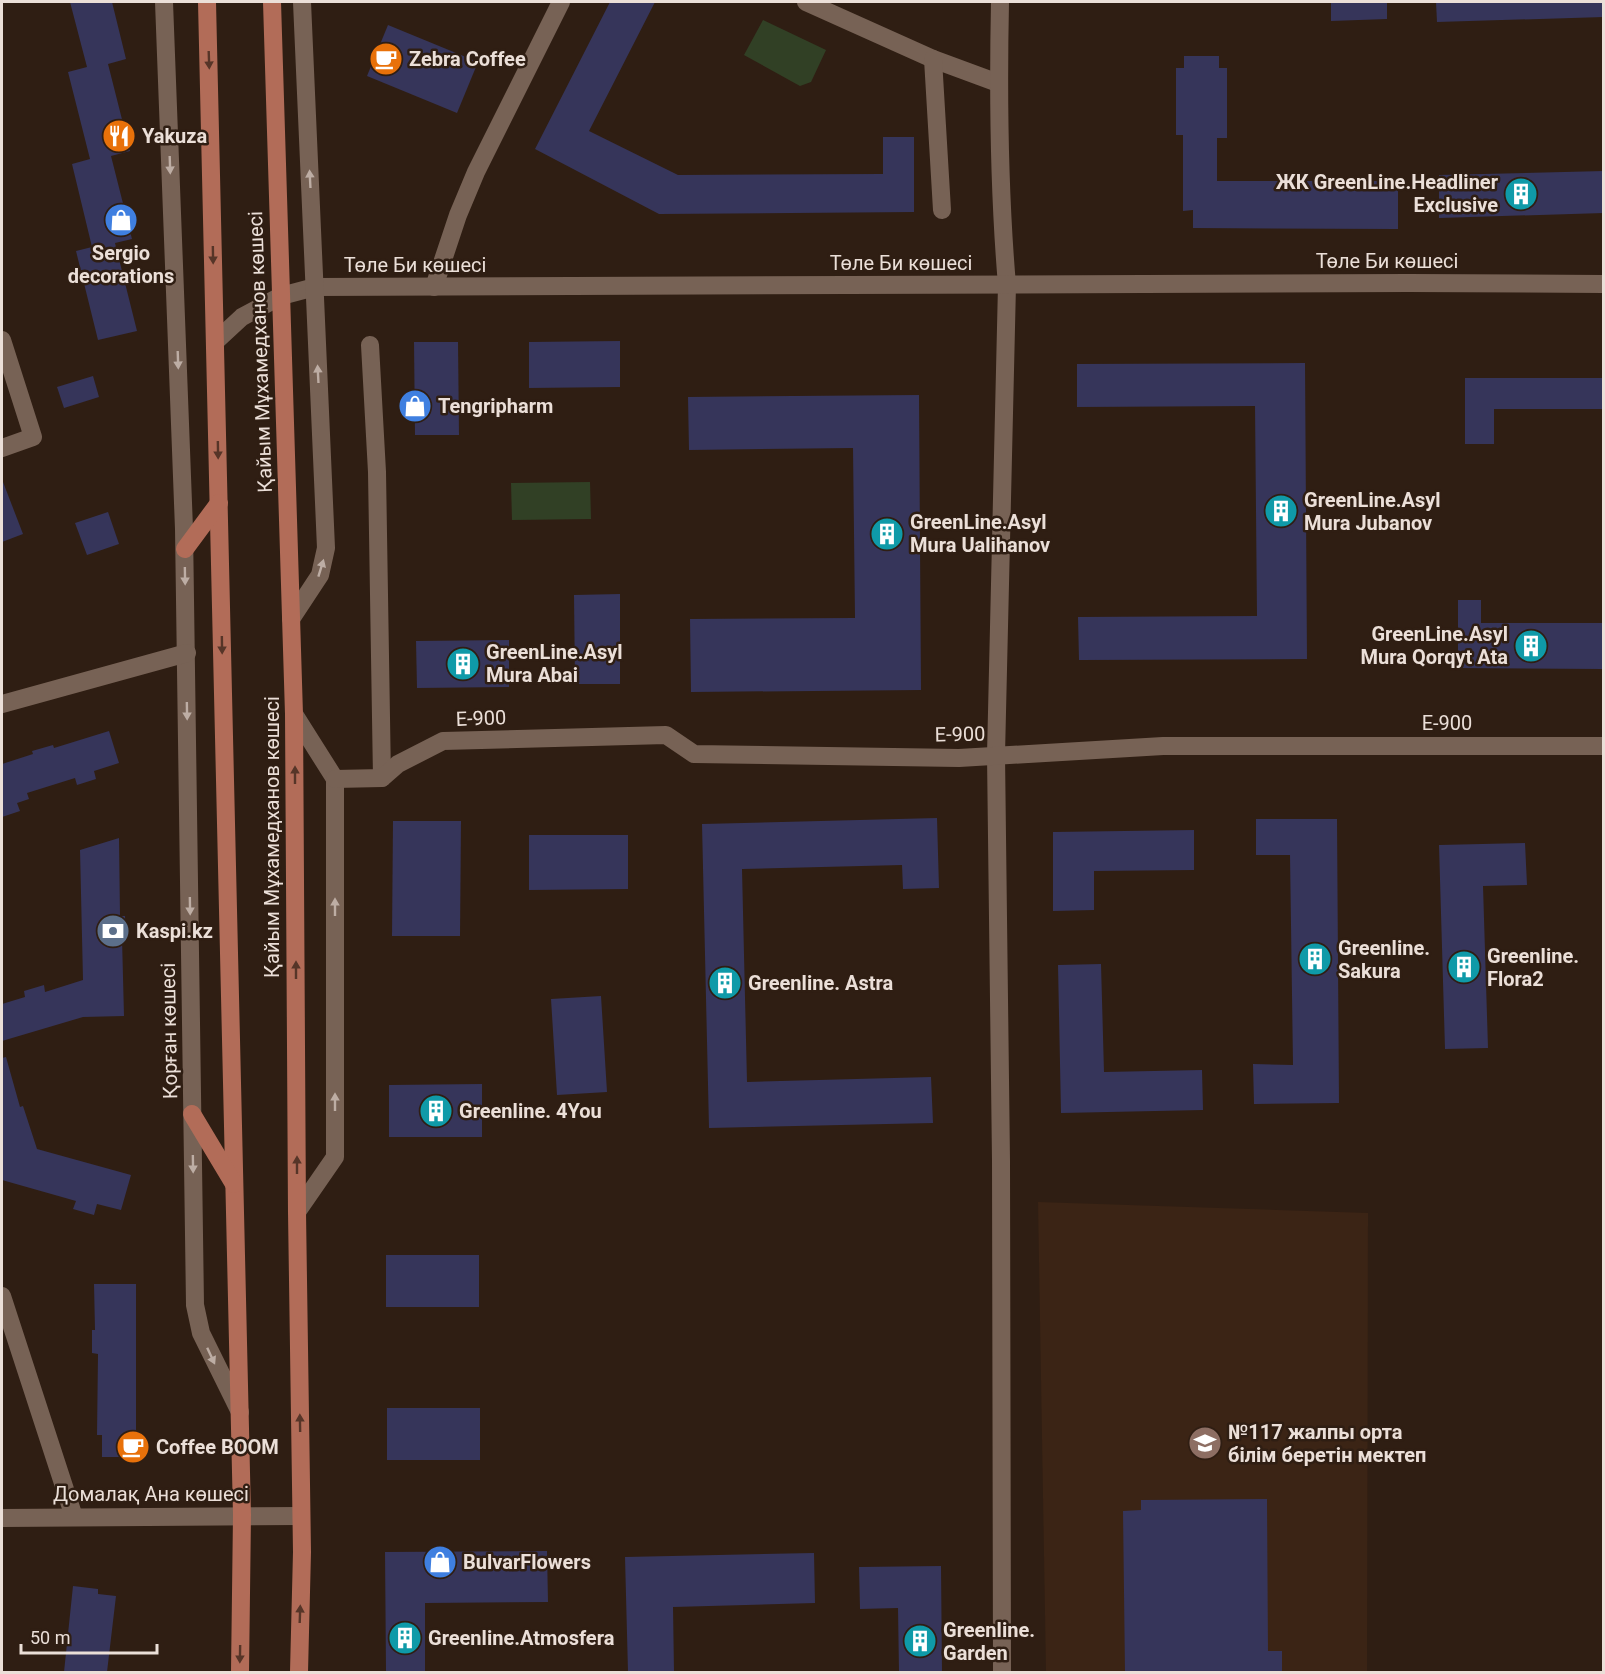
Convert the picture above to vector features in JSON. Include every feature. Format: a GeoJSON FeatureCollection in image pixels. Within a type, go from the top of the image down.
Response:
{"type":"FeatureCollection","features":[{"type":"Feature","properties":{"kind":"main road"},"geometry":{"type":"LineString","coordinates":[[207,2],[240,1412],[242,1515],[240,1672]]}},
{"type":"Feature","properties":{"kind":"main road","name":"Қайым Мұхамедханов көшесі"},"geometry":{"type":"LineString","coordinates":[[272,2],[294,714],[302,1552],[299,1672]]}},
{"type":"Feature","properties":{"kind":"main road"},"geometry":{"type":"LineString","coordinates":[[184,549],[219,503]]}},
{"type":"Feature","properties":{"kind":"main road"},"geometry":{"type":"LineString","coordinates":[[192,1113],[235,1186]]}},
{"type":"Feature","properties":{"kind":"street","name":"Қорған көшесі"},"geometry":{"type":"LineString","coordinates":[[164,2],[187,653],[195,1305],[201,1334],[240,1412]]}},
{"type":"Feature","properties":{"kind":"street"},"geometry":{"type":"LineString","coordinates":[[291,618],[320,575],[326,548],[302,2]]}},
{"type":"Feature","properties":{"kind":"street"},"geometry":{"type":"LineString","coordinates":[[434,287],[458,214],[476,172],[561,2]]}},
{"type":"Feature","properties":{"kind":"street"},"geometry":{"type":"LineString","coordinates":[[806,2],[933,59],[998,83]]}},
{"type":"Feature","properties":{"kind":"street"},"geometry":{"type":"LineString","coordinates":[[1000,2],[998,83],[1003,238],[1007,285],[996,755],[1001,1161],[1002,1672]]}},
{"type":"Feature","properties":{"kind":"street"},"geometry":{"type":"LineString","coordinates":[[933,59],[942,210]]}},
{"type":"Feature","properties":{"kind":"street","name":"Төле Би көшесі"},"geometry":{"type":"LineString","coordinates":[[215,342],[242,317],[281,296],[315,288],[1604,284]]}},
{"type":"Feature","properties":{"kind":"street"},"geometry":{"type":"LineString","coordinates":[[2,340],[33,437],[2,448]]}},
{"type":"Feature","properties":{"kind":"street"},"geometry":{"type":"LineString","coordinates":[[335,779],[382,778],[377,472],[370,345]]}},
{"type":"Feature","properties":{"kind":"street"},"geometry":{"type":"LineString","coordinates":[[2,704],[187,653]]}},
{"type":"Feature","properties":{"kind":"street"},"geometry":{"type":"LineString","coordinates":[[294,714],[335,779],[335,1157],[297,1212]]}},
{"type":"Feature","properties":{"kind":"street","name":"E-900"},"geometry":{"type":"LineString","coordinates":[[382,778],[398,764],[443,741],[666,735],[694,754],[959,758],[1163,746],[1604,746]]}},
{"type":"Feature","properties":{"kind":"street"},"geometry":{"type":"LineString","coordinates":[[2,1296],[74,1517]]}},
{"type":"Feature","properties":{"kind":"street","name":"Домалақ Ана көшесі"},"geometry":{"type":"LineString","coordinates":[[2,1518],[300,1516]]}},
{"type":"Feature","properties":{"kind":"shaded area","name":"№117 жалпы орта білім беретін мектеп"},"geometry":{"type":"Polygon","coordinates":[[[1038,1202],[1368,1213],[1367,1672],[1046,1672],[1038,1202]]]}},
{"type":"Feature","properties":{"kind":"green space"},"geometry":{"type":"Polygon","coordinates":[[[763,20],[826,50],[811,82],[800,86],[744,55],[763,20]]]}},
{"type":"Feature","properties":{"kind":"green space"},"geometry":{"type":"Polygon","coordinates":[[[590,482],[591,519],[512,520],[511,483],[590,482]]]}},
{"type":"Feature","properties":{"kind":"building"},"geometry":{"type":"Polygon","coordinates":[[[70,2],[112,2],[126,59],[108,64],[130,151],[111,156],[132,239],[115,243],[137,331],[98,340],[76,251],[92,247],[72,164],[90,159],[68,72],[87,67],[70,2]]]}},
{"type":"Feature","properties":{"kind":"building"},"geometry":{"type":"Polygon","coordinates":[[[610,2],[655,2],[589,131],[678,175],[883,174],[883,137],[914,137],[914,212],[659,214],[535,149],[610,2]]]}},
{"type":"Feature","properties":{"kind":"building"},"geometry":{"type":"Polygon","coordinates":[[[1331,2],[1387,2],[1387,19],[1331,21],[1331,2]]]}},
{"type":"Feature","properties":{"kind":"building"},"geometry":{"type":"Polygon","coordinates":[[[1436,2],[1604,2],[1604,17],[1437,22],[1436,2]]]}},
{"type":"Feature","properties":{"kind":"building"},"geometry":{"type":"Polygon","coordinates":[[[388,25],[478,62],[457,113],[367,76],[388,25]]]}},
{"type":"Feature","properties":{"kind":"building"},"geometry":{"type":"Polygon","coordinates":[[[1184,56],[1219,56],[1219,68],[1227,68],[1227,138],[1217,138],[1217,181],[1398,181],[1398,229],[1193,228],[1193,210],[1183,211],[1183,135],[1176,135],[1176,68],[1184,68],[1184,56]]]}},
{"type":"Feature","properties":{"kind":"building","name":"ЖК GreenLine.Headliner Exclusive"},"geometry":{"type":"Polygon","coordinates":[[[1604,171],[1604,213],[1439,218],[1439,175],[1604,171]]]}},
{"type":"Feature","properties":{"kind":"building"},"geometry":{"type":"Polygon","coordinates":[[[620,341],[620,387],[529,388],[529,342],[620,341]]]}},
{"type":"Feature","properties":{"kind":"building"},"geometry":{"type":"Polygon","coordinates":[[[414,342],[458,342],[459,435],[415,435],[414,342]]]}},
{"type":"Feature","properties":{"kind":"building","name":"GreenLine.Asyl Mura Jubanov"},"geometry":{"type":"Polygon","coordinates":[[[1305,363],[1307,659],[1079,660],[1078,617],[1257,616],[1255,406],[1077,407],[1077,364],[1305,363]]]}},
{"type":"Feature","properties":{"kind":"building"},"geometry":{"type":"Polygon","coordinates":[[[93,376],[99,397],[64,408],[57,387],[93,376]]]}},
{"type":"Feature","properties":{"kind":"building"},"geometry":{"type":"Polygon","coordinates":[[[1465,378],[1604,378],[1604,409],[1494,409],[1494,444],[1465,444],[1465,378]]]}},
{"type":"Feature","properties":{"kind":"building","name":"GreenLine.Asyl Mura Ualihanov"},"geometry":{"type":"Polygon","coordinates":[[[919,395],[921,690],[691,692],[690,619],[855,618],[853,448],[689,450],[688,397],[919,395]]]}},
{"type":"Feature","properties":{"kind":"building"},"geometry":{"type":"Polygon","coordinates":[[[2,483],[23,534],[2,542],[2,483]]]}},
{"type":"Feature","properties":{"kind":"building"},"geometry":{"type":"Polygon","coordinates":[[[108,512],[119,544],[87,555],[75,523],[108,512]]]}},
{"type":"Feature","properties":{"kind":"building","name":"GreenLine.Asyl Mura Abai"},"geometry":{"type":"Polygon","coordinates":[[[620,594],[620,684],[575,684],[574,595],[620,594]]]}},
{"type":"Feature","properties":{"kind":"building","name":"GreenLine.Asyl Mura Qorqyt Ata"},"geometry":{"type":"Polygon","coordinates":[[[1458,600],[1481,600],[1481,623],[1604,623],[1604,669],[1458,668],[1458,600]]]}},
{"type":"Feature","properties":{"kind":"building","name":"GreenLine.Asyl Mura Abai"},"geometry":{"type":"Polygon","coordinates":[[[509,640],[509,687],[417,688],[416,641],[509,640]]]}},
{"type":"Feature","properties":{"kind":"building"},"geometry":{"type":"Polygon","coordinates":[[[109,731],[119,763],[94,771],[96,779],[77,785],[75,778],[27,793],[29,799],[17,803],[20,811],[2,817],[2,764],[33,754],[32,751],[53,745],[54,748],[109,731]]]}},
{"type":"Feature","properties":{"kind":"building","name":"Greenline. Astra"},"geometry":{"type":"Polygon","coordinates":[[[937,818],[939,888],[903,889],[902,865],[742,869],[747,1082],[931,1077],[933,1123],[709,1128],[702,824],[937,818]]]}},
{"type":"Feature","properties":{"kind":"building","name":"Greenline. Sakura"},"geometry":{"type":"Polygon","coordinates":[[[1256,819],[1337,819],[1339,1103],[1254,1104],[1253,1064],[1293,1065],[1290,855],[1256,855],[1256,819]]]}},
{"type":"Feature","properties":{"kind":"building"},"geometry":{"type":"Polygon","coordinates":[[[393,821],[461,821],[460,936],[392,936],[393,821]]]}},
{"type":"Feature","properties":{"kind":"building"},"geometry":{"type":"Polygon","coordinates":[[[1194,830],[1194,870],[1094,871],[1094,910],[1053,911],[1053,832],[1194,830]]]}},
{"type":"Feature","properties":{"kind":"building"},"geometry":{"type":"Polygon","coordinates":[[[529,835],[628,835],[628,889],[529,890],[529,835]]]}},
{"type":"Feature","properties":{"kind":"building"},"geometry":{"type":"Polygon","coordinates":[[[119,838],[120,916],[125,916],[126,938],[122,938],[124,1016],[83,1017],[2,1041],[2,1004],[25,997],[24,991],[44,985],[45,992],[83,980],[80,850],[119,838]]]}},
{"type":"Feature","properties":{"kind":"building","name":"Greenline. Flora2"},"geometry":{"type":"Polygon","coordinates":[[[1525,843],[1527,885],[1483,886],[1488,1048],[1445,1049],[1439,845],[1525,843]]]}},
{"type":"Feature","properties":{"kind":"building"},"geometry":{"type":"Polygon","coordinates":[[[1101,964],[1104,1072],[1202,1070],[1203,1110],[1061,1113],[1058,965],[1101,964]]]}},
{"type":"Feature","properties":{"kind":"building"},"geometry":{"type":"Polygon","coordinates":[[[601,996],[607,1092],[557,1095],[551,999],[601,996]]]}},
{"type":"Feature","properties":{"kind":"building"},"geometry":{"type":"Polygon","coordinates":[[[6,1057],[20,1107],[23,1106],[37,1149],[131,1175],[121,1210],[97,1204],[94,1215],[73,1209],[76,1201],[2,1180],[2,1058],[6,1057]]]}},
{"type":"Feature","properties":{"kind":"building","name":"Greenline. 4You"},"geometry":{"type":"Polygon","coordinates":[[[482,1084],[482,1137],[389,1137],[389,1085],[482,1084]]]}},
{"type":"Feature","properties":{"kind":"building"},"geometry":{"type":"Polygon","coordinates":[[[386,1255],[479,1255],[479,1307],[386,1307],[386,1255]]]}},
{"type":"Feature","properties":{"kind":"building"},"geometry":{"type":"Polygon","coordinates":[[[94,1284],[136,1284],[136,1457],[102,1457],[102,1435],[97,1435],[98,1354],[92,1353],[92,1330],[95,1330],[94,1284]]]}},
{"type":"Feature","properties":{"kind":"building"},"geometry":{"type":"Polygon","coordinates":[[[387,1408],[480,1408],[480,1460],[387,1460],[387,1408]]]}},
{"type":"Feature","properties":{"kind":"building"},"geometry":{"type":"Polygon","coordinates":[[[1267,1499],[1268,1651],[1282,1651],[1282,1672],[1125,1672],[1123,1511],[1141,1510],[1141,1500],[1267,1499]]]}},
{"type":"Feature","properties":{"kind":"building","name":"Greenline.Atmosfera"},"geometry":{"type":"Polygon","coordinates":[[[547,1551],[548,1602],[425,1603],[425,1672],[386,1672],[385,1552],[547,1551]]]}},
{"type":"Feature","properties":{"kind":"building"},"geometry":{"type":"Polygon","coordinates":[[[814,1553],[815,1603],[673,1607],[674,1672],[628,1672],[625,1557],[814,1553]]]}},
{"type":"Feature","properties":{"kind":"building","name":"Greenline. Garden"},"geometry":{"type":"Polygon","coordinates":[[[941,1566],[942,1672],[899,1672],[898,1608],[860,1609],[859,1567],[941,1566]]]}},
{"type":"Feature","properties":{"kind":"building"},"geometry":{"type":"Polygon","coordinates":[[[73,1586],[98,1589],[98,1594],[116,1596],[107,1672],[64,1672],[73,1586]]]}},
{"type":"Feature","properties":{"kind":"place","name":"Zebra Coffee"},"geometry":{"type":"Point","coordinates":[386,59]}},
{"type":"Feature","properties":{"kind":"place","name":"Yakuza"},"geometry":{"type":"Point","coordinates":[119,136]}},
{"type":"Feature","properties":{"kind":"place","name":"ЖК GreenLine.Headliner Exclusive"},"geometry":{"type":"Point","coordinates":[1521,194]}},
{"type":"Feature","properties":{"kind":"place","name":"Sergio decorations"},"geometry":{"type":"Point","coordinates":[121,220]}},
{"type":"Feature","properties":{"kind":"place","name":"Tengripharm"},"geometry":{"type":"Point","coordinates":[415,406]}},
{"type":"Feature","properties":{"kind":"place","name":"GreenLine.Asyl Mura Jubanov"},"geometry":{"type":"Point","coordinates":[1281,511]}},
{"type":"Feature","properties":{"kind":"place","name":"GreenLine.Asyl Mura Ualihanov"},"geometry":{"type":"Point","coordinates":[887,534]}},
{"type":"Feature","properties":{"kind":"place","name":"GreenLine.Asyl Mura Qorqyt Ata"},"geometry":{"type":"Point","coordinates":[1531,646]}},
{"type":"Feature","properties":{"kind":"place","name":"GreenLine.Asyl Mura Abai"},"geometry":{"type":"Point","coordinates":[463,664]}},
{"type":"Feature","properties":{"kind":"place","name":"Kaspi.kz"},"geometry":{"type":"Point","coordinates":[113,931]}},
{"type":"Feature","properties":{"kind":"place","name":"Greenline. Sakura"},"geometry":{"type":"Point","coordinates":[1315,959]}},
{"type":"Feature","properties":{"kind":"place","name":"Greenline. Flora2"},"geometry":{"type":"Point","coordinates":[1464,967]}},
{"type":"Feature","properties":{"kind":"place","name":"Greenline. Astra"},"geometry":{"type":"Point","coordinates":[725,983]}},
{"type":"Feature","properties":{"kind":"place","name":"Greenline. 4You"},"geometry":{"type":"Point","coordinates":[436,1111]}},
{"type":"Feature","properties":{"kind":"place","name":"№117 жалпы орта білім беретін мектеп"},"geometry":{"type":"Point","coordinates":[1205,1443]}},
{"type":"Feature","properties":{"kind":"place","name":"Coffee BOOM"},"geometry":{"type":"Point","coordinates":[133,1447]}},
{"type":"Feature","properties":{"kind":"place","name":"BulvarFlowers"},"geometry":{"type":"Point","coordinates":[440,1562]}},
{"type":"Feature","properties":{"kind":"place","name":"Greenline.Atmosfera"},"geometry":{"type":"Point","coordinates":[405,1638]}},
{"type":"Feature","properties":{"kind":"place","name":"Greenline. Garden"},"geometry":{"type":"Point","coordinates":[920,1641]}}]}
